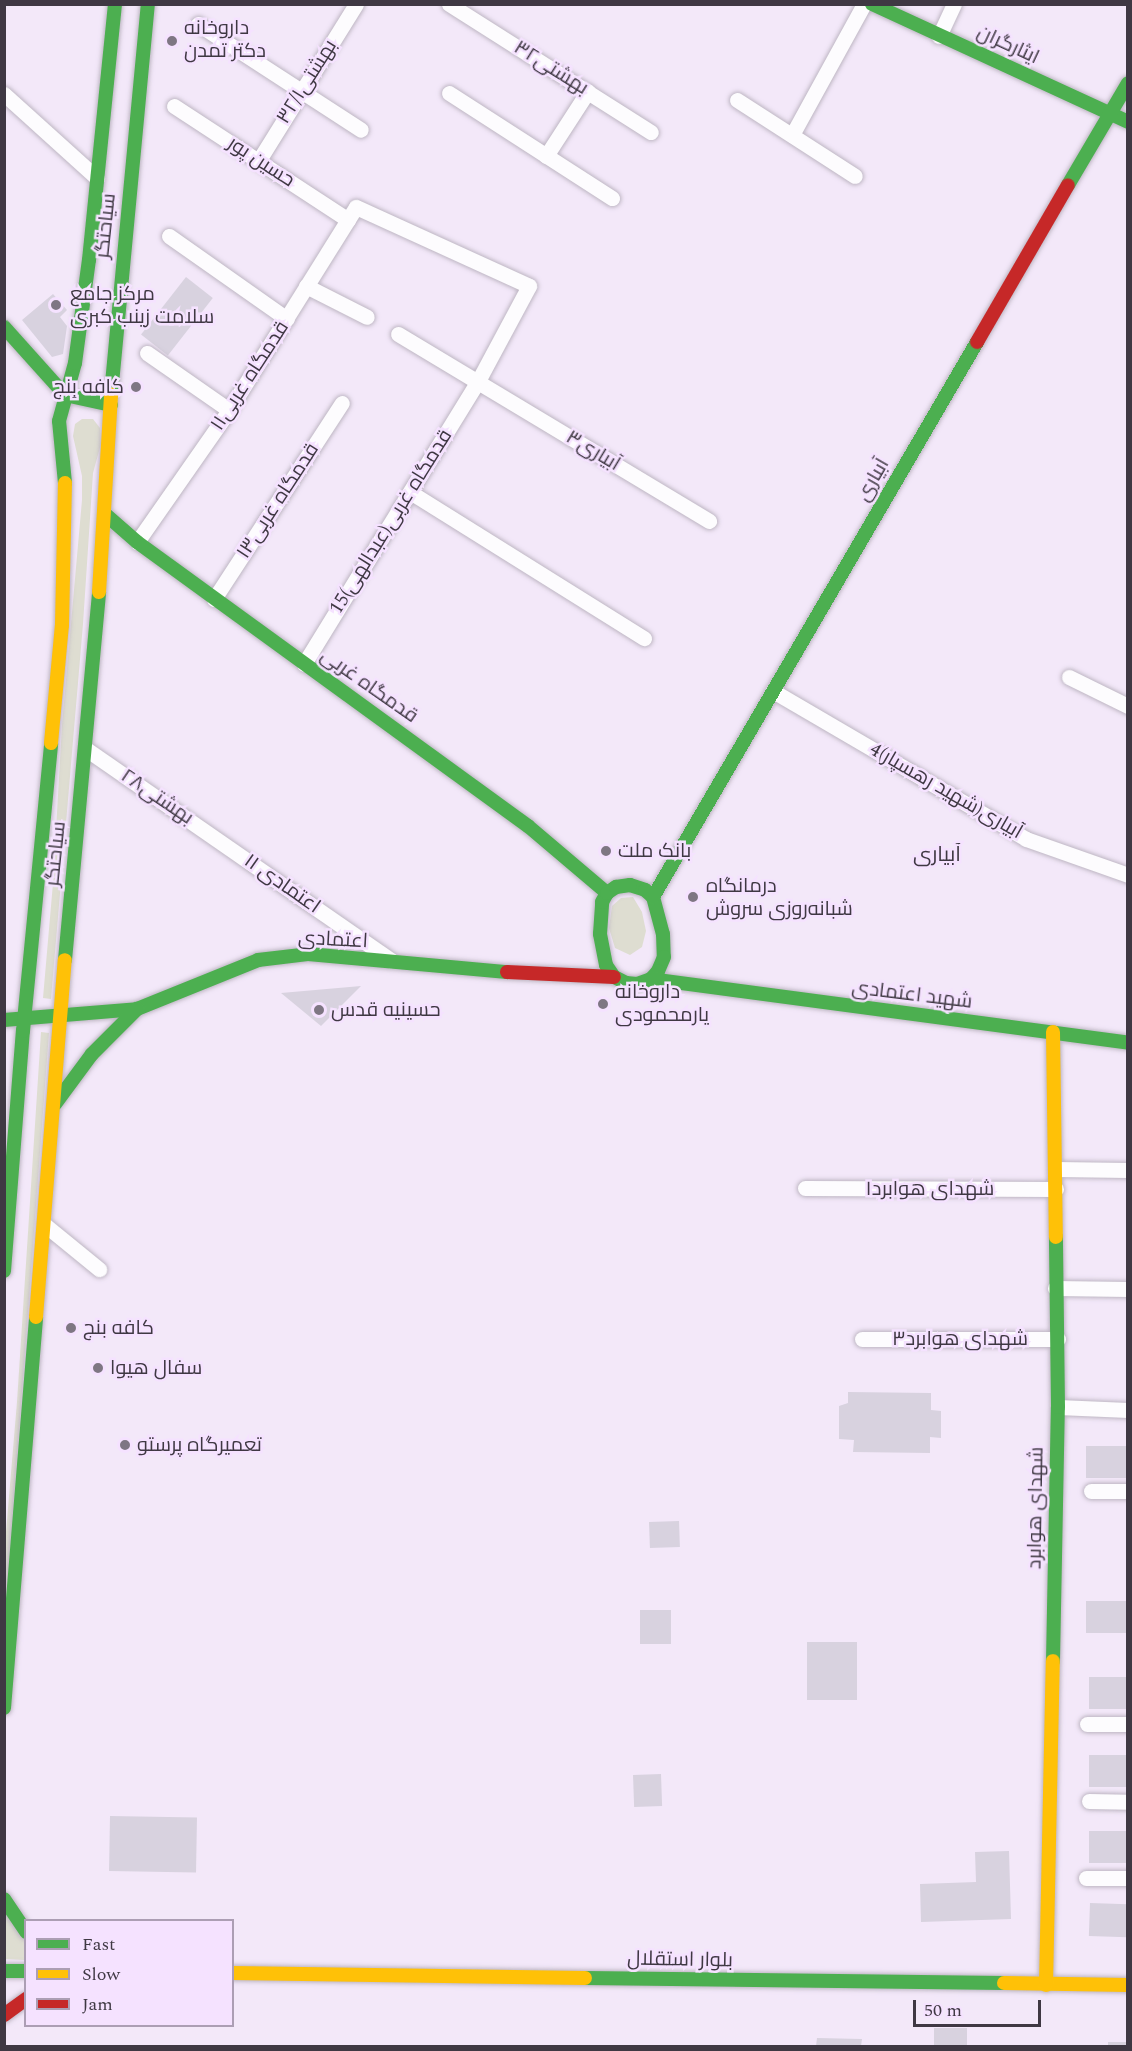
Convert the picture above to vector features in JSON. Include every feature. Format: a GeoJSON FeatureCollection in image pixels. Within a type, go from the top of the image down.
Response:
{"type":"FeatureCollection","features":[{"type":"Feature","properties":{"kind":"street","name":"سیاحتگر"},"geometry":{"type":"LineString","coordinates":[[4,1708],[55,1104],[60,1015],[86,749],[79,626],[59,421],[75,363],[97,178],[119,125],[148,4]]}},
{"type":"Feature","properties":{"kind":"street","name":"بهشتی۳۲/۱"},"geometry":{"type":"LineString","coordinates":[[258,160],[356,4]]}},
{"type":"Feature","properties":{"kind":"street","name":"بهشتی۳۲"},"geometry":{"type":"LineString","coordinates":[[449,4],[651,132]]}},
{"type":"Feature","properties":{"kind":"street"},"geometry":{"type":"LineString","coordinates":[[792,135],[864,4]]}},
{"type":"Feature","properties":{"kind":"street","name":"ایثارگران"},"geometry":{"type":"LineString","coordinates":[[872,4],[1128,122]]}},
{"type":"Feature","properties":{"kind":"street"},"geometry":{"type":"LineString","coordinates":[[939,36],[954,4]]}},
{"type":"Feature","properties":{"kind":"street","name":"سیاحتگر"},"geometry":{"type":"LineString","coordinates":[[25,1017],[30,965],[79,626],[105,514],[115,332],[119,125],[113,6]]}},
{"type":"Feature","properties":{"kind":"street"},"geometry":{"type":"LineString","coordinates":[[198,24],[361,130]]}},
{"type":"Feature","properties":{"kind":"street","name":"آبیاری"},"geometry":{"type":"LineString","coordinates":[[653,897],[1128,83]]}},
{"type":"Feature","properties":{"kind":"street"},"geometry":{"type":"LineString","coordinates":[[546,156],[588,91]]}},
{"type":"Feature","properties":{"kind":"street"},"geometry":{"type":"LineString","coordinates":[[449,93],[612,198]]}},
{"type":"Feature","properties":{"kind":"street"},"geometry":{"type":"LineString","coordinates":[[4,94],[97,178]]}},
{"type":"Feature","properties":{"kind":"street"},"geometry":{"type":"LineString","coordinates":[[737,100],[855,176]]}},
{"type":"Feature","properties":{"kind":"street","name":"حسین پور"},"geometry":{"type":"LineString","coordinates":[[174,106],[258,160],[352,213],[529,286]]}},
{"type":"Feature","properties":{"kind":"street","name":"قدمگاه غربی۱۱"},"geometry":{"type":"LineString","coordinates":[[137,542],[229,410],[352,213]]}},
{"type":"Feature","properties":{"kind":"street"},"geometry":{"type":"LineString","coordinates":[[169,236],[287,319]]}},
{"type":"Feature","properties":{"kind":"street"},"geometry":{"type":"LineString","coordinates":[[306,286],[367,316]]}},
{"type":"Feature","properties":{"kind":"street","name":"15قدمگاه غربی(عبدالهی)"},"geometry":{"type":"LineString","coordinates":[[304,664],[478,381],[529,286]]}},
{"type":"Feature","properties":{"kind":"street"},"geometry":{"type":"LineString","coordinates":[[4,327],[65,395],[111,405]]}},
{"type":"Feature","properties":{"kind":"street","name":"آبیاری۳"},"geometry":{"type":"LineString","coordinates":[[398,334],[709,521]]}},
{"type":"Feature","properties":{"kind":"street"},"geometry":{"type":"LineString","coordinates":[[147,353],[229,410]]}},
{"type":"Feature","properties":{"kind":"street","name":"قدمگاه غربی۱۳"},"geometry":{"type":"LineString","coordinates":[[214,599],[342,404]]}},
{"type":"Feature","properties":{"kind":"street"},"geometry":{"type":"LineString","coordinates":[[410,492],[644,638]]}},
{"type":"Feature","properties":{"kind":"street","name":"قدمگاه غربی"},"geometry":{"type":"LineString","coordinates":[[105,514],[137,542],[214,599],[528,826],[607,893]]}},
{"type":"Feature","properties":{"kind":"street"},"geometry":{"type":"LineString","coordinates":[[1069,677],[1128,706]]}},
{"type":"Feature","properties":{"kind":"street","name":"4آبیاری(شهید رهسپار)"},"geometry":{"type":"LineString","coordinates":[[773,691],[1026,839],[1128,875]]}},
{"type":"Feature","properties":{"kind":"street","name":"۲۸بهشتی"},"geometry":{"type":"LineString","coordinates":[[86,749],[227,845]]}},
{"type":"Feature","properties":{"kind":"street","name":"۱۱ اعتمادی"},"geometry":{"type":"LineString","coordinates":[[227,845],[396,964]]}},
{"type":"Feature","properties":{"kind":"street"},"geometry":{"type":"LineString","coordinates":[[630,885],[645,890],[653,897],[663,934],[664,957],[658,971],[651,979],[637,984],[626,983],[614,977],[606,965],[600,934],[602,902],[607,893],[616,887],[630,885]]}},
{"type":"Feature","properties":{"kind":"street","name":"اعتمادی"},"geometry":{"type":"LineString","coordinates":[[25,1017],[137,1009],[258,960],[308,954],[396,964],[614,977]]}},
{"type":"Feature","properties":{"kind":"street"},"geometry":{"type":"LineString","coordinates":[[664,957],[692,986]]}},
{"type":"Feature","properties":{"kind":"street"},"geometry":{"type":"LineString","coordinates":[[4,1271],[25,1017],[7,1008],[30,965]]}},
{"type":"Feature","properties":{"kind":"street","name":"شهید اعتمادی"},"geometry":{"type":"LineString","coordinates":[[651,979],[1128,1043]]}},
{"type":"Feature","properties":{"kind":"street"},"geometry":{"type":"LineString","coordinates":[[55,1104],[92,1054],[137,1009]]}},
{"type":"Feature","properties":{"kind":"street","name":"شهدای هوابرد"},"geometry":{"type":"LineString","coordinates":[[1046,1985],[1058,1407],[1053,1032]]}},
{"type":"Feature","properties":{"kind":"street"},"geometry":{"type":"LineString","coordinates":[[4,1077],[17,1106]]}},
{"type":"Feature","properties":{"kind":"street"},"geometry":{"type":"LineString","coordinates":[[1056,1169],[1128,1170]]}},
{"type":"Feature","properties":{"kind":"street","name":"شهدای هوابرد۱"},"geometry":{"type":"LineString","coordinates":[[805,1188],[1056,1189]]}},
{"type":"Feature","properties":{"kind":"street"},"geometry":{"type":"LineString","coordinates":[[45,1225],[99,1269]]}},
{"type":"Feature","properties":{"kind":"street"},"geometry":{"type":"LineString","coordinates":[[1055,1288],[1128,1289]]}},
{"type":"Feature","properties":{"kind":"street","name":"۳شهدای هوابرد"},"geometry":{"type":"LineString","coordinates":[[862,1339],[1058,1339]]}},
{"type":"Feature","properties":{"kind":"street"},"geometry":{"type":"LineString","coordinates":[[1058,1407],[1128,1410]]}},
{"type":"Feature","properties":{"kind":"street"},"geometry":{"type":"LineString","coordinates":[[1091,1491],[1128,1491]]}},
{"type":"Feature","properties":{"kind":"street"},"geometry":{"type":"LineString","coordinates":[[1087,1724],[1128,1724]]}},
{"type":"Feature","properties":{"kind":"street"},"geometry":{"type":"LineString","coordinates":[[1089,1801],[1128,1802]]}},
{"type":"Feature","properties":{"kind":"street"},"geometry":{"type":"LineString","coordinates":[[1086,1878],[1128,1878]]}},
{"type":"Feature","properties":{"kind":"street"},"geometry":{"type":"LineString","coordinates":[[4,1899],[24,1929]]}},
{"type":"Feature","properties":{"kind":"street"},"geometry":{"type":"LineString","coordinates":[[4,1971],[24,1971]]}},
{"type":"Feature","properties":{"kind":"street","name":"بلوار استقلال"},"geometry":{"type":"LineString","coordinates":[[234,1972],[1128,1985]]}},
{"type":"Feature","properties":{"kind":"street"},"geometry":{"type":"LineString","coordinates":[[4,2015],[24,2000]]}},
{"type":"Feature","properties":{"kind":"shaded area"},"geometry":{"type":"Polygon","coordinates":[[[82,419],[93,419],[100,428],[101,444],[93,473],[83,624],[51,999],[43,998],[53,883],[62,725],[82,500],[82,476],[73,436],[75,424],[82,419]]]}},
{"type":"Feature","properties":{"kind":"shaded area"},"geometry":{"type":"Polygon","coordinates":[[[633,897],[642,912],[646,931],[642,947],[630,955],[615,948],[609,928],[612,906],[621,898],[633,897]]]}},
{"type":"Feature","properties":{"kind":"shaded area"},"geometry":{"type":"Polygon","coordinates":[[[41,1032],[49,1033],[5,1616],[5,1544],[17,1402],[41,1032]]]}},
{"type":"Feature","properties":{"kind":"shaded area"},"geometry":{"type":"Polygon","coordinates":[[[4,1912],[24,1940],[24,1960],[5,1959],[4,1912]]]}},
{"type":"Feature","properties":{"kind":"building"},"geometry":{"type":"Polygon","coordinates":[[[186,277],[213,298],[168,355],[141,335],[186,277]]]}},
{"type":"Feature","properties":{"kind":"building"},"geometry":{"type":"Polygon","coordinates":[[[53,294],[67,310],[60,317],[67,326],[63,354],[52,357],[22,320],[53,294]]]}},
{"type":"Feature","properties":{"kind":"building","name":"حسینیه قدس"},"geometry":{"type":"Polygon","coordinates":[[[361,986],[321,1026],[281,993],[361,986]]]}},
{"type":"Feature","properties":{"kind":"building"},"geometry":{"type":"Polygon","coordinates":[[[848,1392],[931,1393],[931,1410],[941,1411],[941,1438],[930,1437],[930,1453],[853,1452],[854,1440],[839,1439],[839,1406],[848,1403],[848,1392]]]}},
{"type":"Feature","properties":{"kind":"building"},"geometry":{"type":"Polygon","coordinates":[[[1086,1446],[1128,1446],[1128,1478],[1086,1478],[1086,1446]]]}},
{"type":"Feature","properties":{"kind":"building"},"geometry":{"type":"Polygon","coordinates":[[[679,1521],[680,1547],[650,1548],[649,1522],[679,1521]]]}},
{"type":"Feature","properties":{"kind":"building"},"geometry":{"type":"Polygon","coordinates":[[[1086,1601],[1128,1601],[1128,1633],[1086,1633],[1086,1601]]]}},
{"type":"Feature","properties":{"kind":"building"},"geometry":{"type":"Polygon","coordinates":[[[640,1610],[671,1610],[671,1644],[640,1644],[640,1610]]]}},
{"type":"Feature","properties":{"kind":"building"},"geometry":{"type":"Polygon","coordinates":[[[807,1642],[857,1642],[857,1700],[807,1700],[807,1642]]]}},
{"type":"Feature","properties":{"kind":"building"},"geometry":{"type":"Polygon","coordinates":[[[1089,1677],[1128,1677],[1128,1709],[1089,1709],[1089,1677]]]}},
{"type":"Feature","properties":{"kind":"building"},"geometry":{"type":"Polygon","coordinates":[[[1089,1755],[1128,1755],[1128,1787],[1089,1787],[1089,1755]]]}},
{"type":"Feature","properties":{"kind":"building"},"geometry":{"type":"Polygon","coordinates":[[[661,1774],[662,1806],[634,1807],[633,1775],[661,1774]]]}},
{"type":"Feature","properties":{"kind":"building"},"geometry":{"type":"Polygon","coordinates":[[[110,1816],[197,1818],[196,1873],[109,1871],[110,1816]]]}},
{"type":"Feature","properties":{"kind":"building"},"geometry":{"type":"Polygon","coordinates":[[[1089,1831],[1128,1831],[1128,1863],[1089,1863],[1089,1831]]]}},
{"type":"Feature","properties":{"kind":"building"},"geometry":{"type":"Polygon","coordinates":[[[1009,1851],[1011,1919],[921,1922],[920,1884],[976,1882],[975,1852],[1009,1851]]]}},
{"type":"Feature","properties":{"kind":"building"},"geometry":{"type":"Polygon","coordinates":[[[1090,1903],[1128,1904],[1127,1937],[1089,1936],[1090,1903]]]}},
{"type":"Feature","properties":{"kind":"building"},"geometry":{"type":"Polygon","coordinates":[[[934,2028],[967,2028],[967,2046],[934,2046],[934,2028]]]}},
{"type":"Feature","properties":{"kind":"building"},"geometry":{"type":"Polygon","coordinates":[[[817,2038],[862,2039],[861,2046],[816,2046],[817,2038]]]}},
{"type":"Feature","properties":{"kind":"building"},"geometry":{"type":"Polygon","coordinates":[[[1108,2042],[1128,2042],[1128,2046],[1108,2046],[1108,2042]]]}},
{"type":"Feature","properties":{"kind":"traffic: fast"},"geometry":{"type":"LineString","coordinates":[[65,483],[59,421],[75,363],[89,260],[115,4]]}},
{"type":"Feature","properties":{"kind":"traffic: fast"},"geometry":{"type":"LineString","coordinates":[[111,394],[148,4]]}},
{"type":"Feature","properties":{"kind":"traffic: fast"},"geometry":{"type":"LineString","coordinates":[[872,4],[1128,122]]}},
{"type":"Feature","properties":{"kind":"traffic: fast"},"geometry":{"type":"LineString","coordinates":[[1068,185],[1128,83]]}},
{"type":"Feature","properties":{"kind":"traffic: fast"},"geometry":{"type":"LineString","coordinates":[[4,327],[65,395]]}},
{"type":"Feature","properties":{"kind":"traffic: fast"},"geometry":{"type":"LineString","coordinates":[[653,897],[977,342]]}},
{"type":"Feature","properties":{"kind":"traffic: fast"},"geometry":{"type":"LineString","coordinates":[[65,395],[111,405]]}},
{"type":"Feature","properties":{"kind":"traffic: fast"},"geometry":{"type":"LineString","coordinates":[[105,514],[137,542],[528,826],[607,893]]}},
{"type":"Feature","properties":{"kind":"traffic: fast"},"geometry":{"type":"LineString","coordinates":[[65,960],[99,592]]}},
{"type":"Feature","properties":{"kind":"traffic: fast"},"geometry":{"type":"LineString","coordinates":[[4,1271],[23,1031],[51,743]]}},
{"type":"Feature","properties":{"kind":"traffic: fast"},"geometry":{"type":"LineString","coordinates":[[630,885],[645,890],[653,897],[663,934],[664,957],[658,971],[651,979],[637,984],[626,983],[614,977],[606,965],[600,934],[602,902],[607,893],[616,887],[630,885]]}},
{"type":"Feature","properties":{"kind":"traffic: fast"},"geometry":{"type":"LineString","coordinates":[[4,1020],[137,1009],[258,960],[308,954],[507,972]]}},
{"type":"Feature","properties":{"kind":"traffic: fast"},"geometry":{"type":"LineString","coordinates":[[651,979],[1128,1043]]}},
{"type":"Feature","properties":{"kind":"traffic: fast"},"geometry":{"type":"LineString","coordinates":[[55,1104],[92,1054],[137,1009]]}},
{"type":"Feature","properties":{"kind":"traffic: fast"},"geometry":{"type":"LineString","coordinates":[[1053,1661],[1058,1407],[1056,1237]]}},
{"type":"Feature","properties":{"kind":"traffic: fast"},"geometry":{"type":"LineString","coordinates":[[4,1708],[36,1317]]}},
{"type":"Feature","properties":{"kind":"traffic: fast"},"geometry":{"type":"LineString","coordinates":[[4,1899],[24,1929]]}},
{"type":"Feature","properties":{"kind":"traffic: fast"},"geometry":{"type":"LineString","coordinates":[[4,1971],[24,1971]]}},
{"type":"Feature","properties":{"kind":"traffic: fast"},"geometry":{"type":"LineString","coordinates":[[585,1978],[1004,1983]]}},
{"type":"Feature","properties":{"kind":"traffic: slow"},"geometry":{"type":"LineString","coordinates":[[99,592],[111,394]]}},
{"type":"Feature","properties":{"kind":"traffic: slow"},"geometry":{"type":"LineString","coordinates":[[51,743],[62,625],[65,483]]}},
{"type":"Feature","properties":{"kind":"traffic: slow"},"geometry":{"type":"LineString","coordinates":[[36,1317],[65,960]]}},
{"type":"Feature","properties":{"kind":"traffic: slow"},"geometry":{"type":"LineString","coordinates":[[1053,1032],[1056,1237]]}},
{"type":"Feature","properties":{"kind":"traffic: slow"},"geometry":{"type":"LineString","coordinates":[[1046,1985],[1053,1661]]}},
{"type":"Feature","properties":{"kind":"traffic: slow"},"geometry":{"type":"LineString","coordinates":[[234,1973],[585,1978]]}},
{"type":"Feature","properties":{"kind":"traffic: slow"},"geometry":{"type":"LineString","coordinates":[[1004,1983],[1128,1985]]}},
{"type":"Feature","properties":{"kind":"traffic: jam"},"geometry":{"type":"LineString","coordinates":[[977,342],[1068,185]]}},
{"type":"Feature","properties":{"kind":"traffic: jam"},"geometry":{"type":"LineString","coordinates":[[507,972],[614,977]]}},
{"type":"Feature","properties":{"kind":"traffic: jam"},"geometry":{"type":"LineString","coordinates":[[4,2015],[24,2000]]}},
{"type":"Feature","properties":{"kind":"place","name":"داروخانه دکتر تمدن"},"geometry":{"type":"Point","coordinates":[172,41]}},
{"type":"Feature","properties":{"kind":"place","name":"مرکز جامع سلامت زینب کبری"},"geometry":{"type":"Point","coordinates":[56,305]}},
{"type":"Feature","properties":{"kind":"place","name":"کافه بِنج"},"geometry":{"type":"Point","coordinates":[136,387]}},
{"type":"Feature","properties":{"kind":"place","name":"بانک ملت"},"geometry":{"type":"Point","coordinates":[606,851]}},
{"type":"Feature","properties":{"kind":"place","name":"درمانگاه شبانه‌روزی سروش"},"geometry":{"type":"Point","coordinates":[693,897]}},
{"type":"Feature","properties":{"kind":"place","name":"داروخانه یارمحمودی"},"geometry":{"type":"Point","coordinates":[603,1004]}},
{"type":"Feature","properties":{"kind":"place","name":"حسینیه قدس"},"geometry":{"type":"Point","coordinates":[319,1010]}},
{"type":"Feature","properties":{"kind":"place","name":"کافه بنج"},"geometry":{"type":"Point","coordinates":[71,1328]}},
{"type":"Feature","properties":{"kind":"place","name":"سفال هیوا"},"geometry":{"type":"Point","coordinates":[98,1368]}},
{"type":"Feature","properties":{"kind":"place","name":"تعمیرگاه پرستو"},"geometry":{"type":"Point","coordinates":[125,1445]}},
{"type":"Feature","properties":{"kind":"district","name":"آبیاری"},"geometry":{"type":"Point","coordinates":[937,855]}}]}
